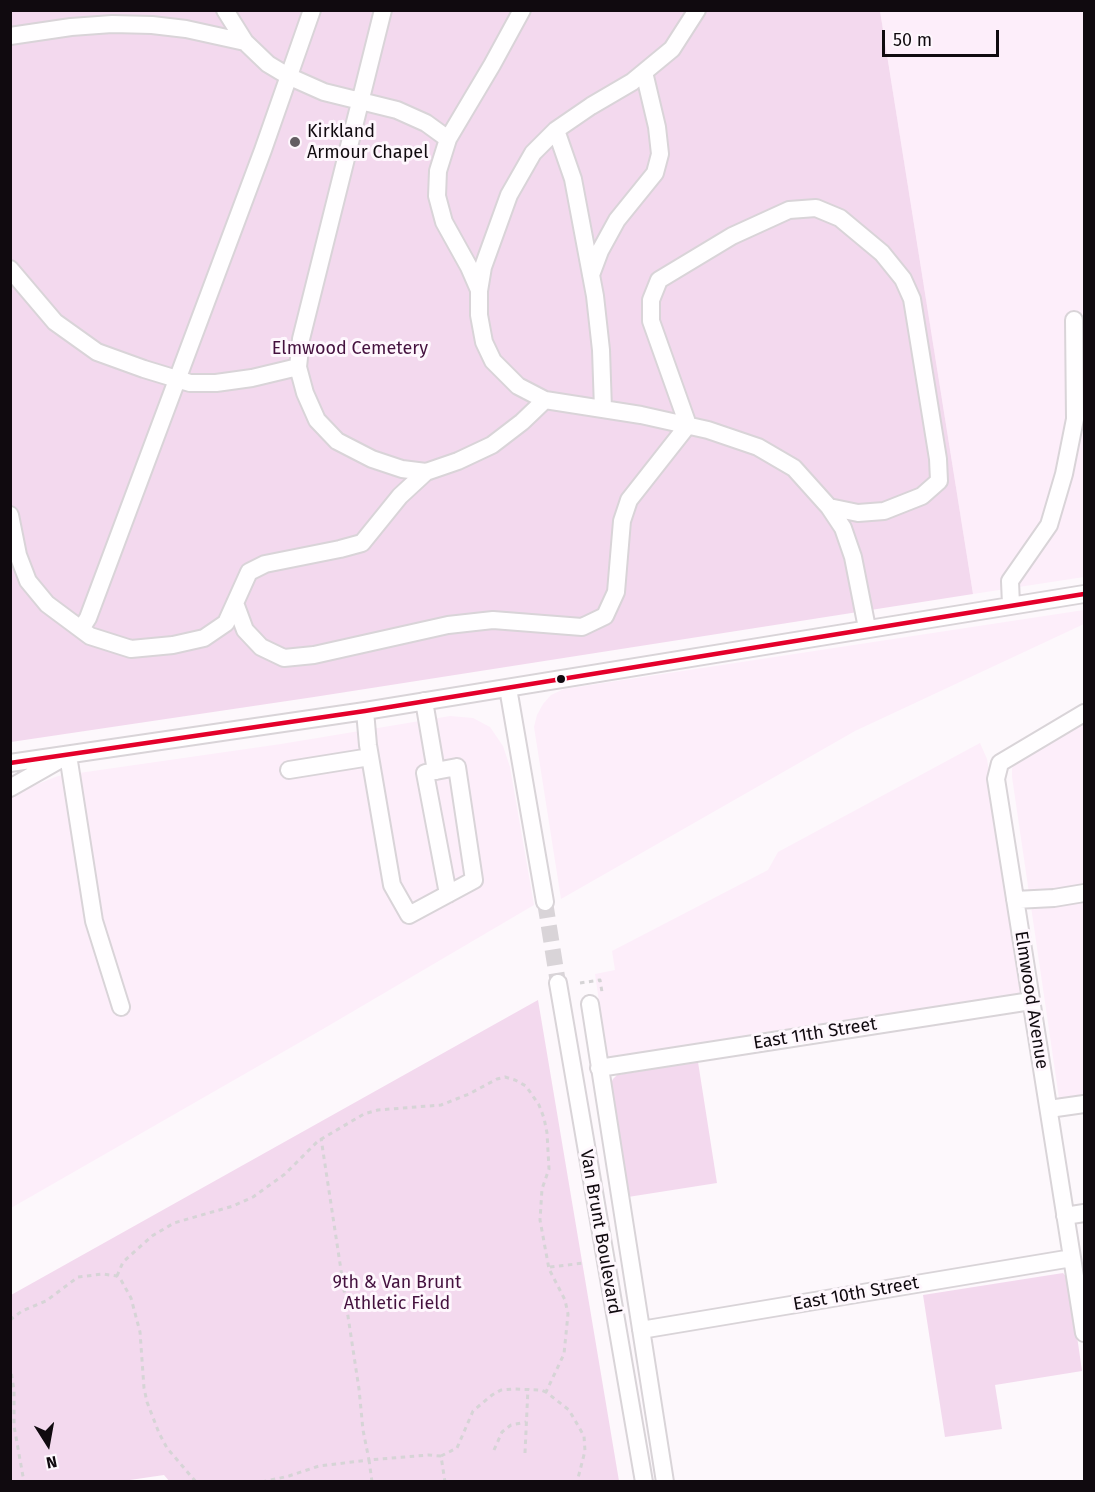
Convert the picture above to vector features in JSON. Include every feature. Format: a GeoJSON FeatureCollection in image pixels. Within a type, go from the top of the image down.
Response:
{"type":"FeatureCollection","features":[{"type":"Feature","properties":{"kind":"street"},"geometry":{"type":"LineString","coordinates":[[225,10],[245,42],[268,64],[288,76],[324,92],[398,110],[426,123],[448,139]]}},
{"type":"Feature","properties":{"kind":"street"},"geometry":{"type":"LineString","coordinates":[[81,629],[88,618],[263,150],[312,10]]}},
{"type":"Feature","properties":{"kind":"street"},"geometry":{"type":"LineString","coordinates":[[383,10],[301,339],[298,367],[305,393],[317,420],[337,441],[372,459],[402,469],[426,472]]}},
{"type":"Feature","properties":{"kind":"street"},"geometry":{"type":"LineString","coordinates":[[479,291],[469,267],[444,222],[437,196],[438,171],[448,139],[522,10]]}},
{"type":"Feature","properties":{"kind":"street"},"geometry":{"type":"LineString","coordinates":[[697,10],[672,49],[632,82],[556,130],[533,153],[509,195],[483,267],[479,291],[479,315],[484,342],[494,361],[518,386],[545,400],[688,425],[758,447],[794,468],[829,507],[843,528],[853,557],[867,628]]}},
{"type":"Feature","properties":{"kind":"street"},"geometry":{"type":"LineString","coordinates":[[10,36],[71,27],[112,24],[152,25],[186,29],[245,42]]}},
{"type":"Feature","properties":{"kind":"street"},"geometry":{"type":"LineString","coordinates":[[591,276],[600,251],[617,220],[655,173],[660,154],[657,127],[644,72]]}},
{"type":"Feature","properties":{"kind":"street"},"geometry":{"type":"LineString","coordinates":[[556,130],[573,180],[591,276],[601,350],[603,409]]}},
{"type":"Feature","properties":{"kind":"street"},"geometry":{"type":"LineString","coordinates":[[688,425],[651,321],[651,300],[659,280],[732,237],[789,210],[816,208],[840,218],[882,253],[903,279],[912,299],[938,459],[939,481],[922,496],[884,512],[858,513],[829,507]]}},
{"type":"Feature","properties":{"kind":"street"},"geometry":{"type":"LineString","coordinates":[[10,268],[55,322],[97,352],[190,382],[216,383],[252,378],[298,367]]}},
{"type":"Feature","properties":{"kind":"street"},"geometry":{"type":"LineString","coordinates":[[1011,605],[1010,581],[1048,525],[1064,474],[1075,418],[1074,320]]}},
{"type":"Feature","properties":{"kind":"street"},"geometry":{"type":"LineString","coordinates":[[10,515],[18,555],[28,581],[47,604],[90,636],[131,649],[172,645],[204,638],[226,623],[249,572],[265,564],[362,543],[400,496],[426,472],[458,461],[492,445],[522,422],[545,400]]}},
{"type":"Feature","properties":{"kind":"street"},"geometry":{"type":"LineString","coordinates":[[235,603],[245,630],[261,647],[284,658],[314,655],[459,624],[493,620],[582,627],[605,616],[616,592],[622,521],[629,501],[688,425]]}},
{"type":"Feature","properties":{"kind":"street"},"geometry":{"type":"LineString","coordinates":[[10,763],[364,711],[1084,594]]}},
{"type":"Feature","properties":{"kind":"street"},"geometry":{"type":"LineString","coordinates":[[508,688],[545,902]]}},
{"type":"Feature","properties":{"kind":"street"},"geometry":{"type":"LineString","coordinates":[[424,701],[436,771]]}},
{"type":"Feature","properties":{"kind":"street"},"geometry":{"type":"LineString","coordinates":[[364,711],[392,885],[409,915],[448,894],[474,880],[458,767],[425,773],[448,894]]}},
{"type":"Feature","properties":{"kind":"street","name":"Elmwood Avenue"},"geometry":{"type":"LineString","coordinates":[[1084,713],[1000,764],[996,779],[1084,1330]]}},
{"type":"Feature","properties":{"kind":"street"},"geometry":{"type":"LineString","coordinates":[[10,788],[68,755]]}},
{"type":"Feature","properties":{"kind":"street"},"geometry":{"type":"LineString","coordinates":[[68,755],[94,921],[121,1007]]}},
{"type":"Feature","properties":{"kind":"street"},"geometry":{"type":"LineString","coordinates":[[289,770],[370,757]]}},
{"type":"Feature","properties":{"kind":"street"},"geometry":{"type":"LineString","coordinates":[[1015,900],[1054,898],[1084,893]]}},
{"type":"Feature","properties":{"kind":"street","name":"Van Brunt Boulevard"},"geometry":{"type":"LineString","coordinates":[[558,983],[644,1482]]}},
{"type":"Feature","properties":{"kind":"street"},"geometry":{"type":"LineString","coordinates":[[596,998],[599,1068],[665,1482]]}},
{"type":"Feature","properties":{"kind":"street","name":"East 11th Street"},"geometry":{"type":"LineString","coordinates":[[599,1068],[1031,1001]]}},
{"type":"Feature","properties":{"kind":"street"},"geometry":{"type":"LineString","coordinates":[[1049,1109],[1084,1104]]}},
{"type":"Feature","properties":{"kind":"street"},"geometry":{"type":"LineString","coordinates":[[1065,1216],[1084,1213]]}},
{"type":"Feature","properties":{"kind":"street","name":"East 10th Street"},"geometry":{"type":"LineString","coordinates":[[640,1330],[1072,1258]]}},
{"type":"Feature","properties":{"kind":"path"},"geometry":{"type":"LineString","coordinates":[[580,983],[600,980],[596,998]]}},
{"type":"Feature","properties":{"kind":"path"},"geometry":{"type":"LineString","coordinates":[[117,1276],[123,1262],[152,1236],[174,1223],[224,1209],[253,1197],[285,1174],[308,1148],[321,1138],[363,1114],[378,1110],[441,1105],[505,1077],[525,1086],[532,1095],[544,1118],[549,1154],[549,1169],[542,1189],[540,1205],[542,1229],[549,1268],[568,1314],[564,1354],[546,1392]]}},
{"type":"Feature","properties":{"kind":"path"},"geometry":{"type":"LineString","coordinates":[[321,1138],[372,1482]]}},
{"type":"Feature","properties":{"kind":"path"},"geometry":{"type":"LineString","coordinates":[[549,1268],[584,1263]]}},
{"type":"Feature","properties":{"kind":"path"},"geometry":{"type":"LineString","coordinates":[[10,1320],[22,1311],[46,1301],[78,1277],[91,1274],[117,1276],[126,1287],[135,1311],[140,1332],[144,1388],[159,1433],[167,1448],[196,1482]]}},
{"type":"Feature","properties":{"kind":"path"},"geometry":{"type":"LineString","coordinates":[[10,1365],[15,1390],[14,1426],[24,1482]]}},
{"type":"Feature","properties":{"kind":"path"},"geometry":{"type":"LineString","coordinates":[[262,1482],[319,1466],[429,1455],[441,1456],[457,1448],[473,1411],[492,1395],[501,1390],[528,1388],[542,1390],[552,1395],[569,1410],[584,1436],[585,1451],[577,1482]]}},
{"type":"Feature","properties":{"kind":"path"},"geometry":{"type":"LineString","coordinates":[[525,1453],[528,1388]]}},
{"type":"Feature","properties":{"kind":"path"},"geometry":{"type":"LineString","coordinates":[[495,1450],[502,1432],[511,1425],[526,1422]]}},
{"type":"Feature","properties":{"kind":"path"},"geometry":{"type":"LineString","coordinates":[[441,1456],[445,1482]]}},
{"type":"Feature","properties":{"kind":"shaded area"},"geometry":{"type":"Polygon","coordinates":[[[880,11],[1084,11],[1084,577],[973,594],[880,11]]]}},
{"type":"Feature","properties":{"kind":"shaded area"},"geometry":{"type":"Polygon","coordinates":[[[1084,610],[1084,624],[855,731],[561,899],[534,727],[537,715],[551,695],[564,689],[1084,610]]]}},
{"type":"Feature","properties":{"kind":"shaded area"},"geometry":{"type":"Polygon","coordinates":[[[450,716],[473,718],[490,727],[503,746],[510,767],[534,905],[11,1208],[10,795],[58,776],[281,744],[450,716]]]}},
{"type":"Feature","properties":{"kind":"shaded area"},"geometry":{"type":"Polygon","coordinates":[[[1084,722],[1084,1099],[1063,1102],[1059,1098],[1012,768],[1019,759],[1084,722]]]}},
{"type":"Feature","properties":{"kind":"shaded area"},"geometry":{"type":"Polygon","coordinates":[[[980,743],[987,759],[1023,988],[1019,994],[1009,998],[616,1058],[607,1056],[595,974],[615,970],[612,951],[768,870],[778,852],[980,743]]]}},
{"type":"Feature","properties":{"kind":"green space","name":"Elmwood Cemetery"},"geometry":{"type":"Polygon","coordinates":[[[10,11],[880,11],[973,594],[11,742],[10,11]]]}},
{"type":"Feature","properties":{"kind":"green space","name":"9th & Van Brunt Athletic Field"},"geometry":{"type":"Polygon","coordinates":[[[538,1000],[619,1481],[170,1482],[164,1475],[116,1482],[11,1481],[11,1295],[538,1000]]]}},
{"type":"Feature","properties":{"kind":"green space"},"geometry":{"type":"Polygon","coordinates":[[[698,1062],[717,1183],[628,1197],[611,1083],[613,1079],[617,1075],[698,1062]]]}},
{"type":"Feature","properties":{"kind":"green space"},"geometry":{"type":"Polygon","coordinates":[[[1063,1273],[1069,1280],[1082,1371],[995,1385],[1002,1429],[945,1437],[923,1295],[1063,1273]]]}},
{"type":"Feature","properties":{"kind":"tunnel"},"geometry":{"type":"LineString","coordinates":[[545,902],[558,983]]}},
{"type":"Feature","properties":{"kind":"transit line"},"geometry":{"type":"LineString","coordinates":[[10,763],[365,711],[1084,594]]}},
{"type":"Feature","properties":{"kind":"place","name":"Kirkland Armour Chapel"},"geometry":{"type":"Point","coordinates":[295,142]}}]}
